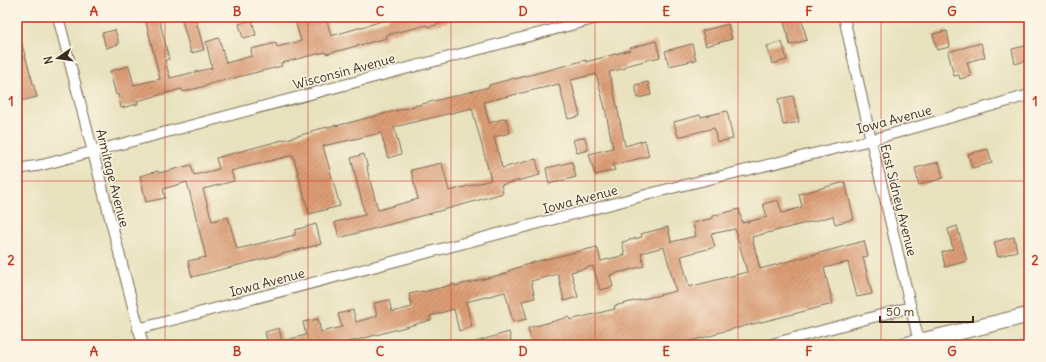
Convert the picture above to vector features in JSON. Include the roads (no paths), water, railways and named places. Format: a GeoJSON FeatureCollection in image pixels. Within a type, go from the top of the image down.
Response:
{"type":"FeatureCollection","features":[{"type":"Feature","properties":{"kind":"street","name":"Armitage Avenue"},"geometry":{"type":"LineString","coordinates":[[58,17],[143,345]]}},
{"type":"Feature","properties":{"kind":"street","name":"Wisconsin Avenue"},"geometry":{"type":"LineString","coordinates":[[17,169],[42,165],[601,17]]}},
{"type":"Feature","properties":{"kind":"street","name":"East Sidney Avenue"},"geometry":{"type":"LineString","coordinates":[[844,17],[871,140],[911,307],[912,343]]}},
{"type":"Feature","properties":{"kind":"street","name":"Iowa Avenue"},"geometry":{"type":"LineString","coordinates":[[138,329],[676,187],[871,140],[1029,95]]}},
{"type":"Feature","properties":{"kind":"street"},"geometry":{"type":"LineString","coordinates":[[768,345],[911,307]]}},
{"type":"Feature","properties":{"kind":"street"},"geometry":{"type":"LineString","coordinates":[[912,343],[1029,315]]}}]}
